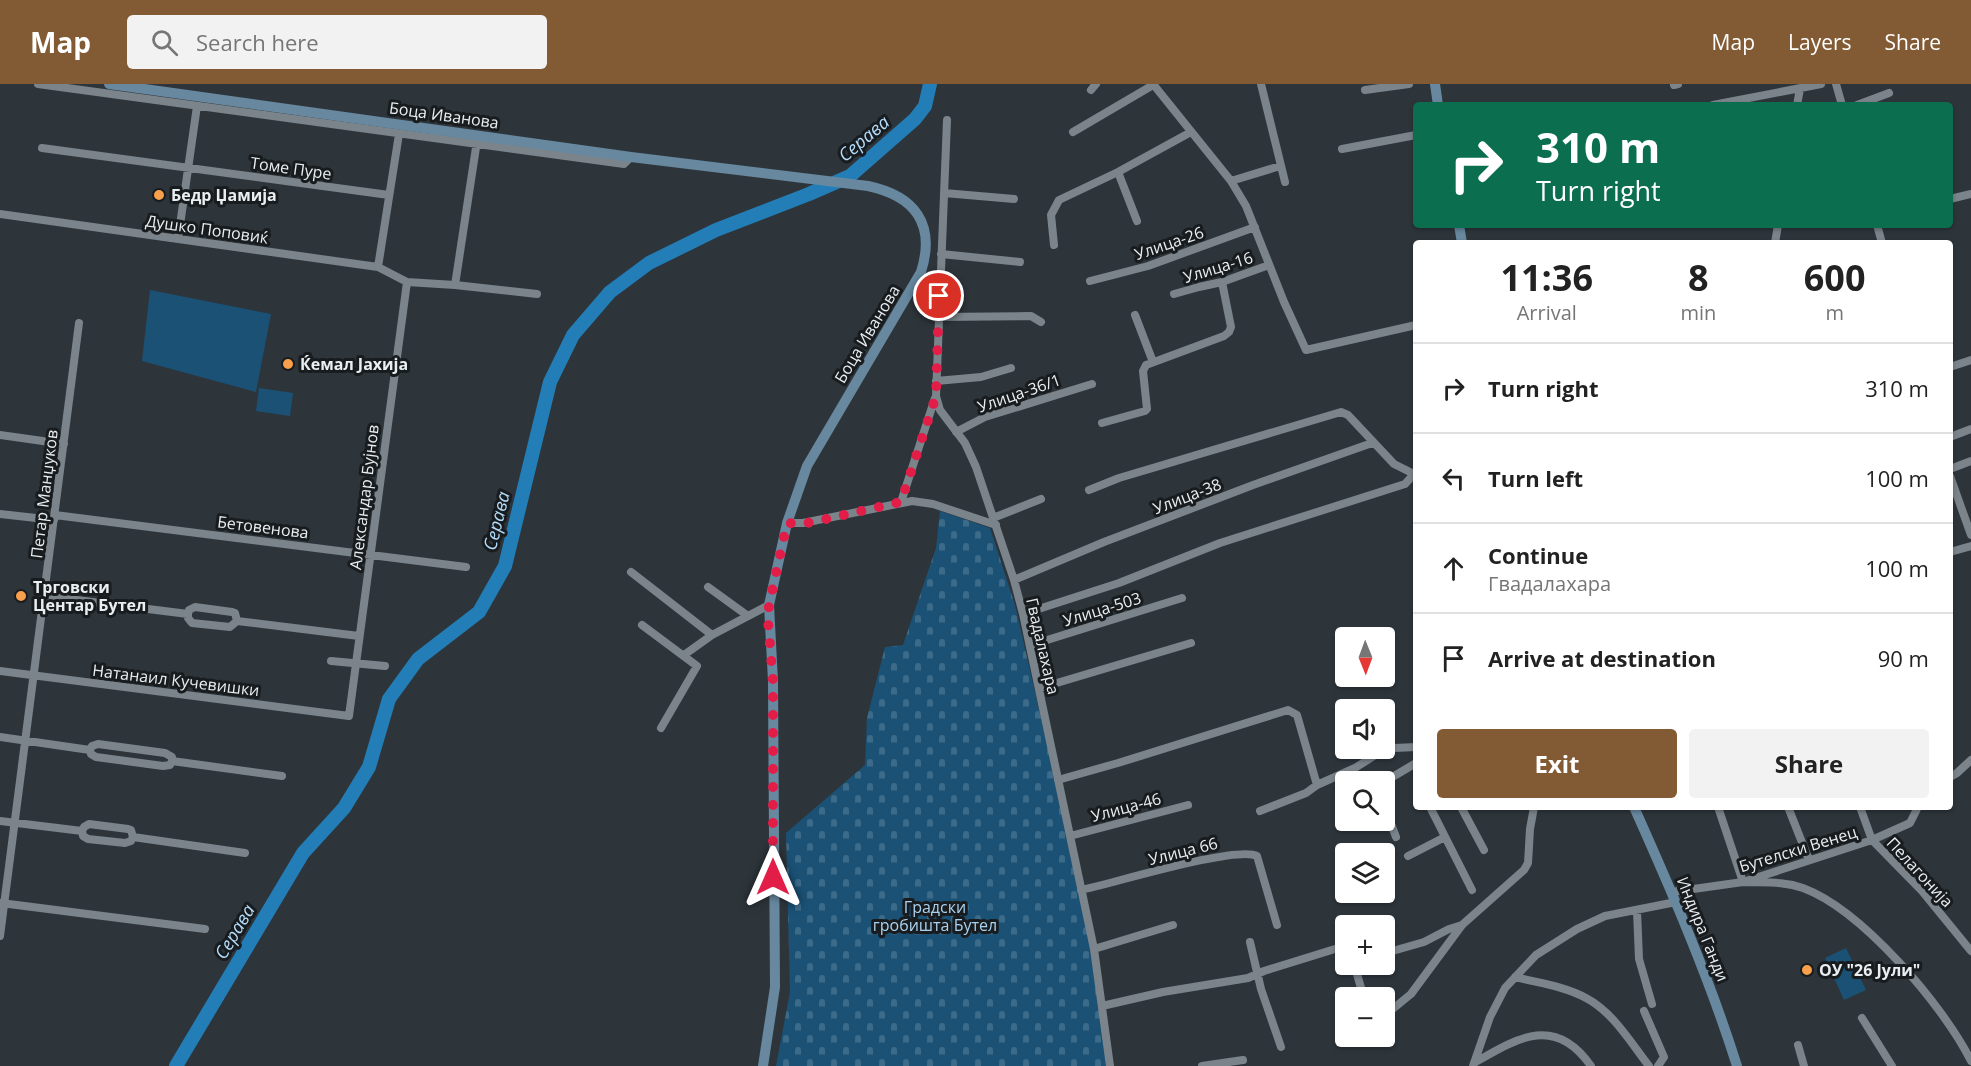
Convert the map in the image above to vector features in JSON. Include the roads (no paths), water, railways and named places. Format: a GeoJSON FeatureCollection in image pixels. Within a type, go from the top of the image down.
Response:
{"type":"FeatureCollection","features":[{"type":"Feature","properties":{"kind":"street"},"geometry":{"type":"LineString","coordinates":[[38,84],[197,106],[262,110],[399,134],[478,139],[455,285]]}},
{"type":"Feature","properties":{"kind":"street","name":"Боца Иванова"},"geometry":{"type":"LineString","coordinates":[[108,84],[262,110],[478,139],[868,186],[886,190],[907,201],[919,216],[926,236],[927,250],[921,272],[816,448],[798,488],[787,523],[769,605],[773,681],[775,987],[763,1066]]}},
{"type":"Feature","properties":{"kind":"street"},"geometry":{"type":"LineString","coordinates":[[1261,84],[1285,182]]}},
{"type":"Feature","properties":{"kind":"street"},"geometry":{"type":"LineString","coordinates":[[1365,90],[1409,84]]}},
{"type":"Feature","properties":{"kind":"street"},"geometry":{"type":"LineString","coordinates":[[1435,84],[1438,102]]}},
{"type":"Feature","properties":{"kind":"street"},"geometry":{"type":"LineString","coordinates":[[1729,102],[1821,84]]}},
{"type":"Feature","properties":{"kind":"street"},"geometry":{"type":"LineString","coordinates":[[1836,84],[1841,102]]}},
{"type":"Feature","properties":{"kind":"street"},"geometry":{"type":"LineString","coordinates":[[1073,132],[1153,85],[1231,181],[1246,206],[1284,302],[1306,350],[1413,326]]}},
{"type":"Feature","properties":{"kind":"street"},"geometry":{"type":"LineString","coordinates":[[1798,102],[1800,89]]}},
{"type":"Feature","properties":{"kind":"street"},"geometry":{"type":"LineString","coordinates":[[1865,102],[1889,93]]}},
{"type":"Feature","properties":{"kind":"street"},"geometry":{"type":"LineString","coordinates":[[178,239],[197,106]]}},
{"type":"Feature","properties":{"kind":"street","name":"Гвадалахара"},"geometry":{"type":"LineString","coordinates":[[947,120],[936,396],[940,410],[964,443],[976,467],[1023,614],[1094,949],[1110,1066]]}},
{"type":"Feature","properties":{"kind":"street"},"geometry":{"type":"LineString","coordinates":[[1054,244],[1051,215],[1059,200],[1118,172],[1191,132]]}},
{"type":"Feature","properties":{"kind":"street"},"geometry":{"type":"LineString","coordinates":[[378,267],[399,134]]}},
{"type":"Feature","properties":{"kind":"street"},"geometry":{"type":"LineString","coordinates":[[1342,149],[1413,136]]}},
{"type":"Feature","properties":{"kind":"street","name":"Томе Пуре"},"geometry":{"type":"LineString","coordinates":[[42,148],[389,195]]}},
{"type":"Feature","properties":{"kind":"street"},"geometry":{"type":"LineString","coordinates":[[1231,181],[1280,166]]}},
{"type":"Feature","properties":{"kind":"street"},"geometry":{"type":"LineString","coordinates":[[1118,172],[1137,221]]}},
{"type":"Feature","properties":{"kind":"street"},"geometry":{"type":"LineString","coordinates":[[944,193],[1014,199]]}},
{"type":"Feature","properties":{"kind":"street"},"geometry":{"type":"LineString","coordinates":[[1953,198],[1971,194]]}},
{"type":"Feature","properties":{"kind":"street","name":"Душко Поповиќ"},"geometry":{"type":"LineString","coordinates":[[0,214],[378,267],[407,282]]}},
{"type":"Feature","properties":{"kind":"street","name":"Улица-26"},"geometry":{"type":"LineString","coordinates":[[1090,281],[1148,266],[1255,227]]}},
{"type":"Feature","properties":{"kind":"street"},"geometry":{"type":"LineString","coordinates":[[926,236],[941,243]]}},
{"type":"Feature","properties":{"kind":"street"},"geometry":{"type":"LineString","coordinates":[[941,254],[1020,261]]}},
{"type":"Feature","properties":{"kind":"street","name":"Улица-16"},"geometry":{"type":"LineString","coordinates":[[1174,294],[1222,282],[1269,265]]}},
{"type":"Feature","properties":{"kind":"street"},"geometry":{"type":"LineString","coordinates":[[407,282],[537,294]]}},
{"type":"Feature","properties":{"kind":"street","name":"Александар Бујнов"},"geometry":{"type":"LineString","coordinates":[[349,716],[407,282]]}},
{"type":"Feature","properties":{"kind":"street"},"geometry":{"type":"LineString","coordinates":[[1102,423],[1147,409],[1143,371],[1146,365],[1230,332],[1222,282]]}},
{"type":"Feature","properties":{"kind":"street"},"geometry":{"type":"LineString","coordinates":[[1136,315],[1153,362]]}},
{"type":"Feature","properties":{"kind":"street"},"geometry":{"type":"LineString","coordinates":[[938,317],[1031,316],[1041,322]]}},
{"type":"Feature","properties":{"kind":"street","name":"Петар Манџуков"},"geometry":{"type":"LineString","coordinates":[[0,936],[2,903],[15,823],[79,323]]}},
{"type":"Feature","properties":{"kind":"street"},"geometry":{"type":"LineString","coordinates":[[1953,366],[1971,360]]}},
{"type":"Feature","properties":{"kind":"street"},"geometry":{"type":"LineString","coordinates":[[936,381],[981,377],[1011,368]]}},
{"type":"Feature","properties":{"kind":"street","name":"Улица-36/1"},"geometry":{"type":"LineString","coordinates":[[956,432],[985,417],[1092,384]]}},
{"type":"Feature","properties":{"kind":"street"},"geometry":{"type":"LineString","coordinates":[[901,502],[936,396]]}},
{"type":"Feature","properties":{"kind":"street"},"geometry":{"type":"LineString","coordinates":[[1089,490],[1119,478],[1341,412],[1355,422],[1372,443],[1383,451],[1394,464],[1413,472]]}},
{"type":"Feature","properties":{"kind":"street"},"geometry":{"type":"LineString","coordinates":[[1953,436],[1971,429]]}},
{"type":"Feature","properties":{"kind":"street"},"geometry":{"type":"LineString","coordinates":[[0,435],[64,444]]}},
{"type":"Feature","properties":{"kind":"street","name":"Улица-38"},"geometry":{"type":"LineString","coordinates":[[1014,580],[1136,529],[1372,443]]}},
{"type":"Feature","properties":{"kind":"street"},"geometry":{"type":"LineString","coordinates":[[1953,468],[1971,461]]}},
{"type":"Feature","properties":{"kind":"street"},"geometry":{"type":"LineString","coordinates":[[1023,614],[1119,583],[1221,543],[1405,484],[1413,475]]}},
{"type":"Feature","properties":{"kind":"street"},"geometry":{"type":"LineString","coordinates":[[1953,484],[1971,535]]}},
{"type":"Feature","properties":{"kind":"street"},"geometry":{"type":"LineString","coordinates":[[787,523],[803,524],[901,502],[933,504],[995,522],[1041,499]]}},
{"type":"Feature","properties":{"kind":"street","name":"Бетовенова"},"geometry":{"type":"LineString","coordinates":[[0,514],[55,518],[466,567]]}},
{"type":"Feature","properties":{"kind":"street"},"geometry":{"type":"LineString","coordinates":[[1953,551],[1971,546]]}},
{"type":"Feature","properties":{"kind":"street"},"geometry":{"type":"LineString","coordinates":[[631,572],[712,635]]}},
{"type":"Feature","properties":{"kind":"street"},"geometry":{"type":"LineString","coordinates":[[708,587],[748,616]]}},
{"type":"Feature","properties":{"kind":"street"},"geometry":{"type":"LineString","coordinates":[[44,596],[188,614]]}},
{"type":"Feature","properties":{"kind":"street","name":"Улица-503"},"geometry":{"type":"LineString","coordinates":[[1031,645],[1182,598]]}},
{"type":"Feature","properties":{"kind":"street"},"geometry":{"type":"LineString","coordinates":[[684,655],[712,635],[769,605]]}},
{"type":"Feature","properties":{"kind":"street"},"geometry":{"type":"LineString","coordinates":[[237,621],[235,613],[232,612],[195,607],[189,610],[188,614],[192,623],[230,627],[237,621],[359,636]]}},
{"type":"Feature","properties":{"kind":"street"},"geometry":{"type":"LineString","coordinates":[[642,625],[697,666],[661,728]]}},
{"type":"Feature","properties":{"kind":"street"},"geometry":{"type":"LineString","coordinates":[[1040,688],[1191,643]]}},
{"type":"Feature","properties":{"kind":"street"},"geometry":{"type":"LineString","coordinates":[[331,661],[385,666]]}},
{"type":"Feature","properties":{"kind":"street","name":"Натанаил Кучевишки"},"geometry":{"type":"LineString","coordinates":[[0,672],[349,716]]}},
{"type":"Feature","properties":{"kind":"street"},"geometry":{"type":"LineString","coordinates":[[1058,780],[1118,764],[1288,710],[1297,715],[1317,785]]}},
{"type":"Feature","properties":{"kind":"street"},"geometry":{"type":"LineString","coordinates":[[0,737],[90,750]]}},
{"type":"Feature","properties":{"kind":"street"},"geometry":{"type":"LineString","coordinates":[[90,750],[92,746],[98,744],[165,753],[172,757],[172,761]]}},
{"type":"Feature","properties":{"kind":"street"},"geometry":{"type":"LineString","coordinates":[[1260,810],[1294,798],[1355,768],[1380,752],[1394,748],[1413,747]]}},
{"type":"Feature","properties":{"kind":"street"},"geometry":{"type":"LineString","coordinates":[[90,750],[96,758],[163,766],[170,765],[172,761]]}},
{"type":"Feature","properties":{"kind":"street"},"geometry":{"type":"LineString","coordinates":[[1953,775],[1971,760]]}},
{"type":"Feature","properties":{"kind":"street"},"geometry":{"type":"LineString","coordinates":[[172,761],[282,777]]}},
{"type":"Feature","properties":{"kind":"street"},"geometry":{"type":"LineString","coordinates":[[1395,775],[1413,765]]}},
{"type":"Feature","properties":{"kind":"street","name":"Улица-46"},"geometry":{"type":"LineString","coordinates":[[1070,836],[1188,805]]}},
{"type":"Feature","properties":{"kind":"street"},"geometry":{"type":"LineString","coordinates":[[1432,810],[1472,890]]}},
{"type":"Feature","properties":{"kind":"street"},"geometry":{"type":"LineString","coordinates":[[1463,810],[1484,850]]}},
{"type":"Feature","properties":{"kind":"street"},"geometry":{"type":"LineString","coordinates":[[1395,1007],[1411,994],[1462,925],[1524,870],[1528,863],[1533,810]]}},
{"type":"Feature","properties":{"kind":"street","name":"Индира Ганди"},"geometry":{"type":"LineString","coordinates":[[1635,810],[1674,897],[1718,1006],[1737,1066]]}},
{"type":"Feature","properties":{"kind":"street"},"geometry":{"type":"LineString","coordinates":[[1719,810],[1743,882],[1787,883],[1823,897],[1841,909],[1881,944],[1920,986],[1944,1017],[1971,1061]]}},
{"type":"Feature","properties":{"kind":"street"},"geometry":{"type":"LineString","coordinates":[[1789,810],[1809,860]]}},
{"type":"Feature","properties":{"kind":"street"},"geometry":{"type":"LineString","coordinates":[[1861,810],[1872,840]]}},
{"type":"Feature","properties":{"kind":"street","name":"Бутелски Венец"},"geometry":{"type":"LineString","coordinates":[[1473,1064],[1490,1017],[1505,988],[1536,955],[1577,929],[1605,916],[1637,911],[1674,897],[1743,882],[1872,840],[1910,823],[1916,810]]}},
{"type":"Feature","properties":{"kind":"street"},"geometry":{"type":"LineString","coordinates":[[0,821],[82,831]]}},
{"type":"Feature","properties":{"kind":"street"},"geometry":{"type":"LineString","coordinates":[[82,831],[89,824],[108,826],[131,830],[133,837]]}},
{"type":"Feature","properties":{"kind":"street"},"geometry":{"type":"LineString","coordinates":[[82,831],[85,838],[97,840],[125,843],[131,841],[133,837]]}},
{"type":"Feature","properties":{"kind":"street"},"geometry":{"type":"LineString","coordinates":[[1394,831],[1396,837]]}},
{"type":"Feature","properties":{"kind":"street"},"geometry":{"type":"LineString","coordinates":[[133,837],[245,853]]}},
{"type":"Feature","properties":{"kind":"street"},"geometry":{"type":"LineString","coordinates":[[1408,856],[1446,837]]}},
{"type":"Feature","properties":{"kind":"street","name":"Пелагонија"},"geometry":{"type":"LineString","coordinates":[[1872,840],[1922,891],[1971,951]]}},
{"type":"Feature","properties":{"kind":"street","name":"Улица 66"},"geometry":{"type":"LineString","coordinates":[[1081,890],[1219,855],[1252,853],[1257,856],[1277,925]]}},
{"type":"Feature","properties":{"kind":"street"},"geometry":{"type":"LineString","coordinates":[[2,903],[205,929]]}},
{"type":"Feature","properties":{"kind":"street"},"geometry":{"type":"LineString","coordinates":[[1637,911],[1639,959],[1652,1004]]}},
{"type":"Feature","properties":{"kind":"street"},"geometry":{"type":"LineString","coordinates":[[1094,949],[1173,925]]}},
{"type":"Feature","properties":{"kind":"street"},"geometry":{"type":"LineString","coordinates":[[1395,950],[1424,942],[1449,928],[1462,925]]}},
{"type":"Feature","properties":{"kind":"street"},"geometry":{"type":"LineString","coordinates":[[1250,942],[1257,975],[1275,1035],[1281,1047]]}},
{"type":"Feature","properties":{"kind":"street"},"geometry":{"type":"LineString","coordinates":[[1102,1006],[1257,975],[1335,949]]}},
{"type":"Feature","properties":{"kind":"street"},"geometry":{"type":"LineString","coordinates":[[1515,977],[1563,988],[1587,998],[1608,1013],[1649,1066]]}},
{"type":"Feature","properties":{"kind":"street"},"geometry":{"type":"LineString","coordinates":[[1644,1011],[1664,1057],[1658,1066]]}},
{"type":"Feature","properties":{"kind":"street"},"geometry":{"type":"LineString","coordinates":[[1862,1018],[1892,1066]]}},
{"type":"Feature","properties":{"kind":"street"},"geometry":{"type":"LineString","coordinates":[[1473,1064],[1517,1040],[1530,1035],[1543,1035],[1558,1038],[1573,1046],[1591,1066]]}},
{"type":"Feature","properties":{"kind":"street"},"geometry":{"type":"LineString","coordinates":[[1797,1045],[1804,1066]]}},
{"type":"Feature","properties":{"kind":"street"},"geometry":{"type":"LineString","coordinates":[[1202,1066],[1243,1060]]}},
{"type":"Feature","properties":{"kind":"waterway","name":"Серава"},"geometry":{"type":"LineString","coordinates":[[176,1066],[303,853],[344,808],[369,767],[389,699],[418,659],[479,612],[505,566],[550,382],[573,335],[610,292],[649,263],[716,230],[850,176],[915,119],[925,106],[930,84]]}},
{"type":"Feature","properties":{"kind":"place","name":"Бедр Џамија"},"geometry":{"type":"Point","coordinates":[159,195]}},
{"type":"Feature","properties":{"kind":"place","name":"Ќемал Јахија"},"geometry":{"type":"Point","coordinates":[288,364]}},
{"type":"Feature","properties":{"kind":"place","name":"Трговски Центар Бутел"},"geometry":{"type":"Point","coordinates":[21,596]}},
{"type":"Feature","properties":{"kind":"place","name":"ОУ \"26 Јули\""},"geometry":{"type":"Point","coordinates":[1807,970]}},
{"type":"Feature","properties":{"kind":"park label","name":"Градски гробишта Бутел"},"geometry":{"type":"Point","coordinates":[935,916]}}]}
